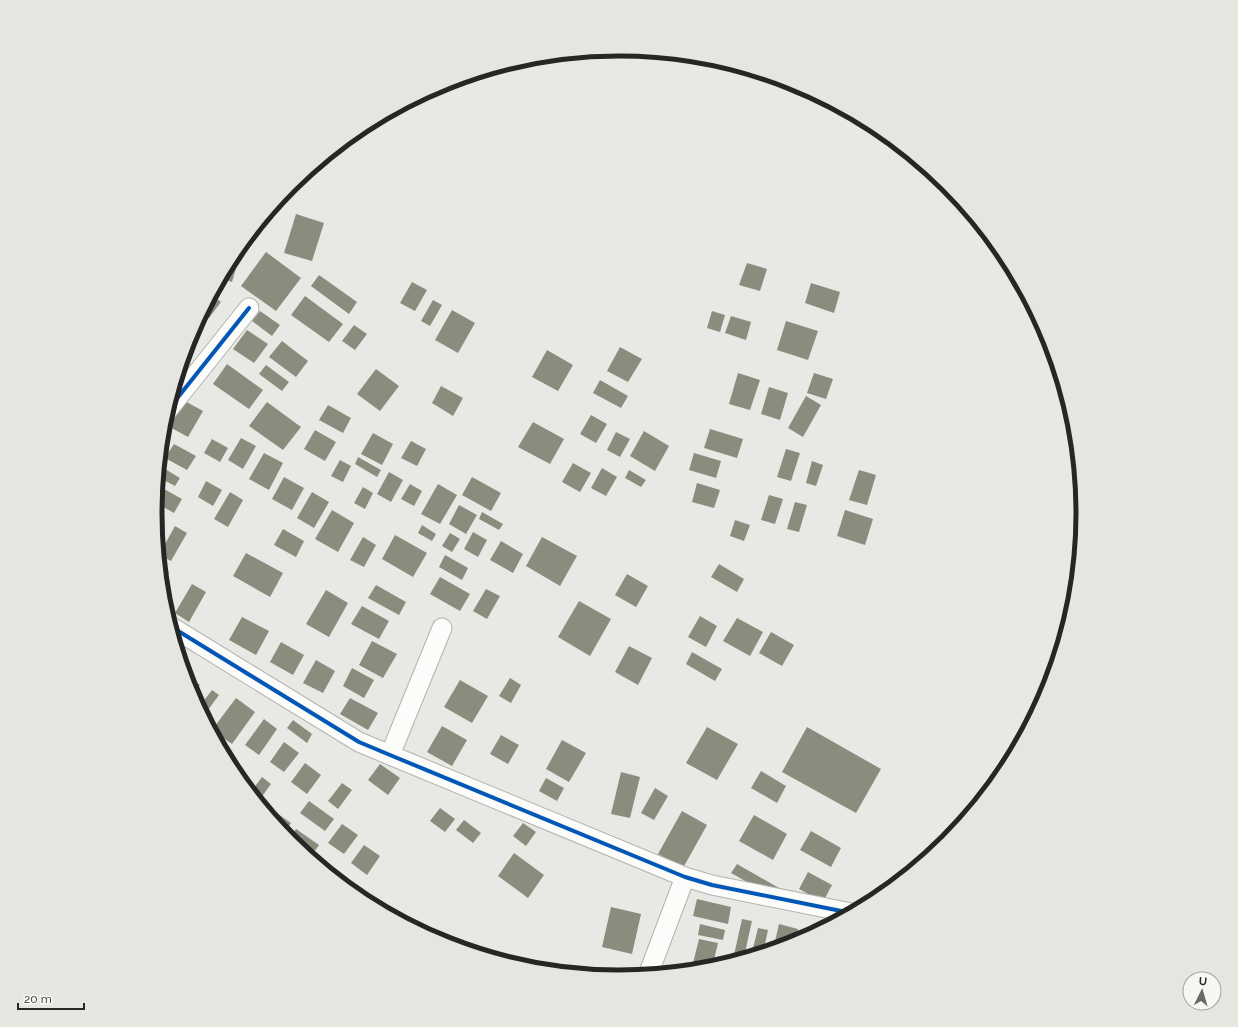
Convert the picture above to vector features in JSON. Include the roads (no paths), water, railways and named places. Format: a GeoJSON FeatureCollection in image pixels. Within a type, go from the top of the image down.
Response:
{"type":"FeatureCollection","features":[{"type":"Feature","properties":{"kind":"street"},"geometry":{"type":"LineString","coordinates":[[176,400],[249,308]]}},
{"type":"Feature","properties":{"kind":"street"},"geometry":{"type":"LineString","coordinates":[[390,755],[442,628]]}},
{"type":"Feature","properties":{"kind":"street"},"geometry":{"type":"LineString","coordinates":[[177,630],[359,742],[685,877],[712,885],[845,912]]}},
{"type":"Feature","properties":{"kind":"street"},"geometry":{"type":"LineString","coordinates":[[650,970],[685,877]]}}]}
